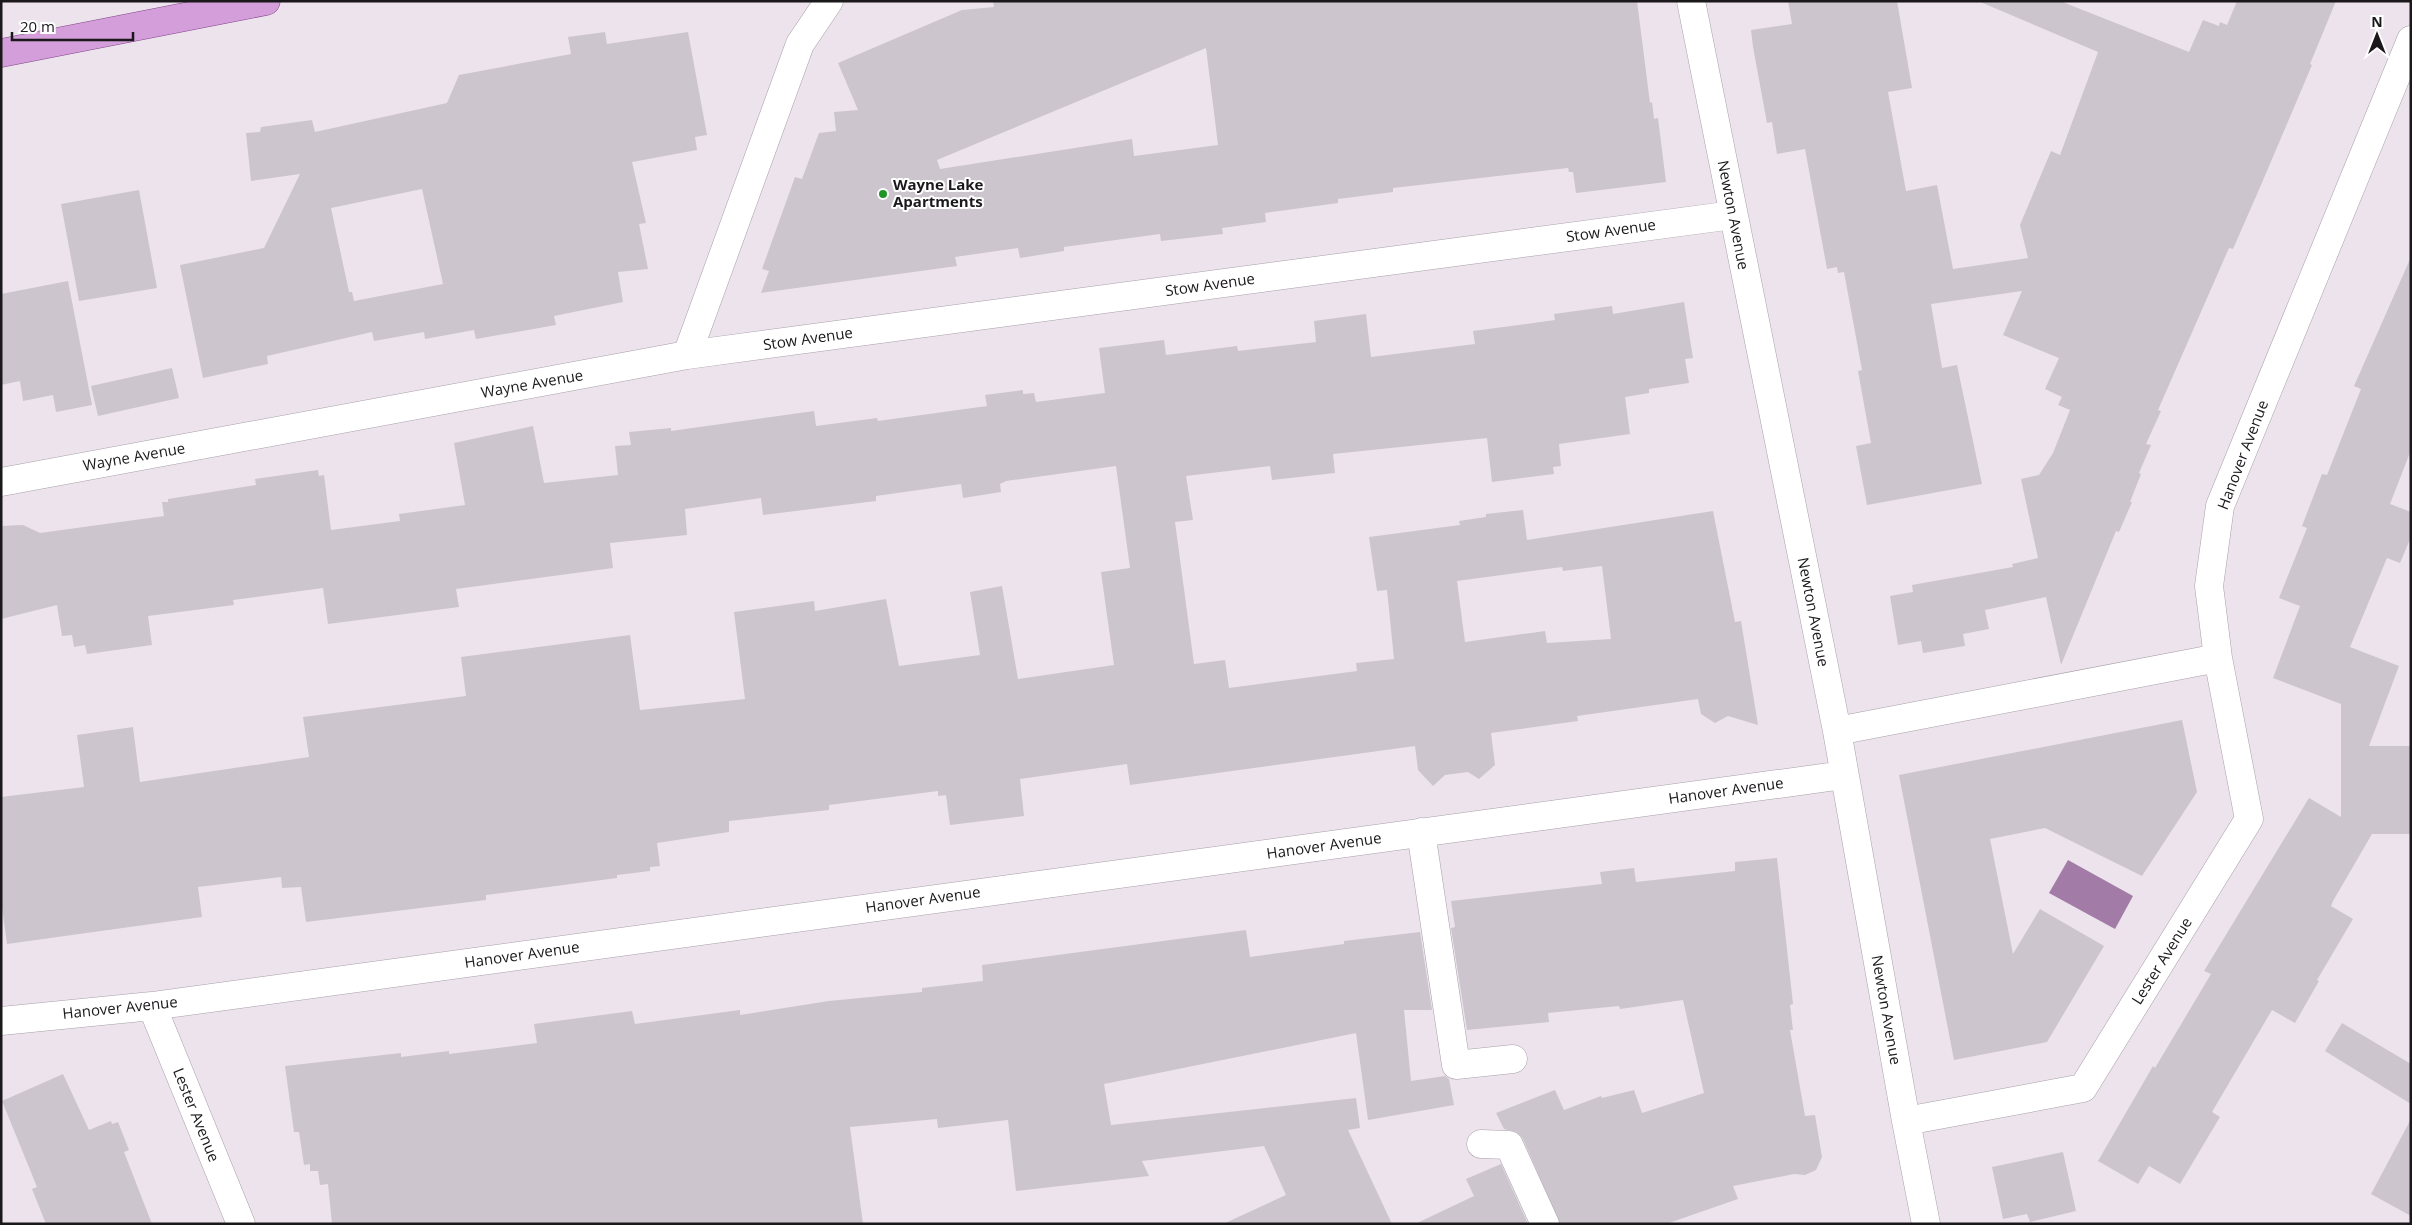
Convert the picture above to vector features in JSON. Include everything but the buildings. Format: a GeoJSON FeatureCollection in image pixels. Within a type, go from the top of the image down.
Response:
{"type":"FeatureCollection","features":[{"type":"Feature","properties":{"kind":"main road"},"geometry":{"type":"LineString","coordinates":[[1,52],[266,1]]}},
{"type":"Feature","properties":{"kind":"street"},"geometry":{"type":"LineString","coordinates":[[687,355],[800,44],[829,1]]}},
{"type":"Feature","properties":{"kind":"street","name":"Newton Avenue"},"geometry":{"type":"LineString","coordinates":[[1691,1],[1837,732],[1926,1224]]}},
{"type":"Feature","properties":{"kind":"street","name":"Hanover Avenue"},"geometry":{"type":"LineString","coordinates":[[2218,658],[2209,586],[2220,506],[2411,40]]}},
{"type":"Feature","properties":{"kind":"street","name":"Stow Avenue"},"geometry":{"type":"LineString","coordinates":[[687,355],[1733,215]]}},
{"type":"Feature","properties":{"kind":"street","name":"Wayne Avenue"},"geometry":{"type":"LineString","coordinates":[[1,482],[687,355]]}},
{"type":"Feature","properties":{"kind":"street"},"geometry":{"type":"LineString","coordinates":[[1837,732],[2218,658]]}},
{"type":"Feature","properties":{"kind":"street","name":"Lester Avenue"},"geometry":{"type":"LineString","coordinates":[[1906,1121],[2083,1088],[2249,819],[2218,658]]}},
{"type":"Feature","properties":{"kind":"street","name":"Hanover Avenue"},"geometry":{"type":"LineString","coordinates":[[1,1021],[152,1006],[1844,775]]}},
{"type":"Feature","properties":{"kind":"street"},"geometry":{"type":"LineString","coordinates":[[1422,832],[1456,1065],[1513,1059]]}},
{"type":"Feature","properties":{"kind":"street","name":"Lester Avenue"},"geometry":{"type":"LineString","coordinates":[[152,1006],[241,1224]]}},
{"type":"Feature","properties":{"kind":"street"},"geometry":{"type":"LineString","coordinates":[[1481,1144],[1509,1145],[1545,1224]]}},
{"type":"Feature","properties":{"kind":"shaded area"},"geometry":{"type":"Polygon","coordinates":[[[2068,860],[2133,896],[2115,929],[2049,893],[2068,860]]]}},
{"type":"Feature","properties":{"kind":"place","name":"Wayne Lake Apartments"},"geometry":{"type":"Point","coordinates":[883,194]}}]}
